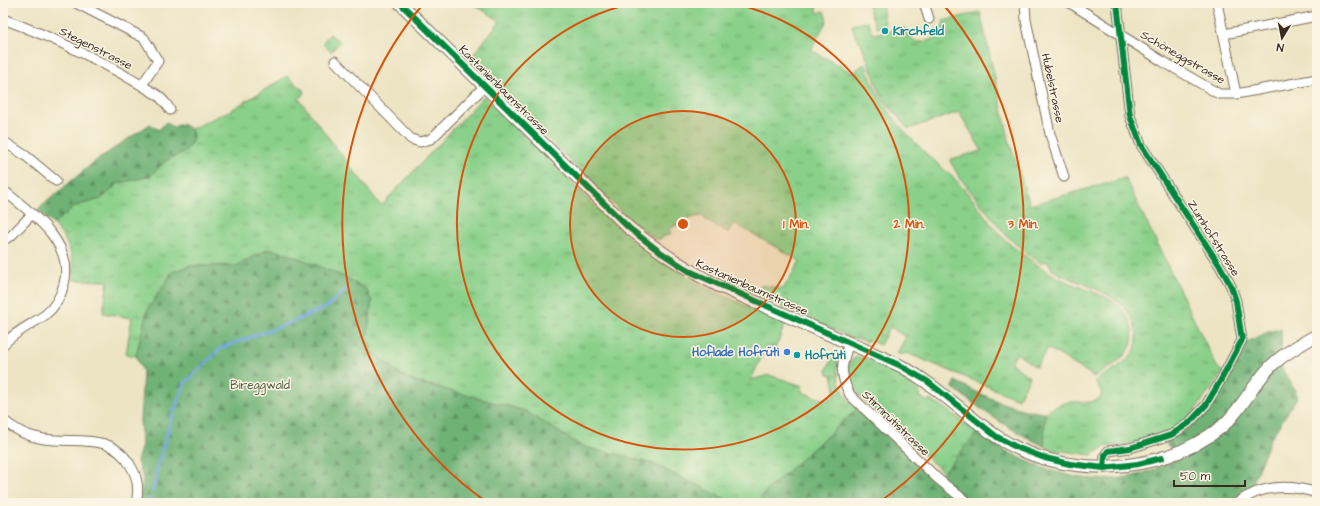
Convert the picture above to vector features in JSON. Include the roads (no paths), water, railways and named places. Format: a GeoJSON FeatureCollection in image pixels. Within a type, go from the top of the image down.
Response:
{"type":"FeatureCollection","features":[{"type":"Feature","properties":{"kind":"street"},"geometry":{"type":"LineString","coordinates":[[76,3],[144,38],[158,61],[142,85]]}},
{"type":"Feature","properties":{"kind":"street","name":"Kastanienbaumstrasse"},"geometry":{"type":"LineString","coordinates":[[400,3],[629,228],[660,252],[689,271],[717,285],[892,361],[916,374],[997,437],[1018,448],[1045,458],[1070,464],[1104,468],[1138,464],[1162,458],[1205,440],[1222,426],[1272,365],[1293,349],[1317,335]]}},
{"type":"Feature","properties":{"kind":"street"},"geometry":{"type":"LineString","coordinates":[[924,3],[929,19]]}},
{"type":"Feature","properties":{"kind":"street","name":"Hubelstrasse"},"geometry":{"type":"LineString","coordinates":[[1025,3],[1026,20],[1050,134],[1064,177]]}},
{"type":"Feature","properties":{"kind":"street","name":"Schöneggstrasse"},"geometry":{"type":"LineString","coordinates":[[1070,3],[1213,92],[1227,95],[1236,94],[1317,79]]}},
{"type":"Feature","properties":{"kind":"street","name":"Zumhofstrasse"},"geometry":{"type":"LineString","coordinates":[[1104,468],[1104,455],[1108,451],[1152,442],[1171,435],[1189,423],[1206,405],[1238,350],[1242,340],[1236,301],[1231,286],[1220,266],[1141,145],[1132,123],[1125,77],[1122,36],[1117,3]]}},
{"type":"Feature","properties":{"kind":"street"},"geometry":{"type":"LineString","coordinates":[[1217,3],[1236,94]]}},
{"type":"Feature","properties":{"kind":"street"},"geometry":{"type":"LineString","coordinates":[[1224,34],[1317,16]]}},
{"type":"Feature","properties":{"kind":"street","name":"Stegenstrasse"},"geometry":{"type":"LineString","coordinates":[[3,19],[60,42],[96,59],[159,96],[170,110]]}},
{"type":"Feature","properties":{"kind":"street"},"geometry":{"type":"LineString","coordinates":[[335,61],[411,139],[420,142],[431,139],[485,86]]}},
{"type":"Feature","properties":{"kind":"street"},"geometry":{"type":"LineString","coordinates":[[3,141],[26,156],[56,181]]}},
{"type":"Feature","properties":{"kind":"street"},"geometry":{"type":"LineString","coordinates":[[3,190],[32,214],[49,231],[63,252],[66,266],[65,280],[57,301],[45,314],[16,333],[3,345]]}},
{"type":"Feature","properties":{"kind":"street"},"geometry":{"type":"LineString","coordinates":[[3,240],[11,236],[32,214]]}},
{"type":"Feature","properties":{"kind":"street","name":"Stirnrütistrasse"},"geometry":{"type":"LineString","coordinates":[[850,343],[842,360],[841,370],[844,382],[850,395],[938,479],[968,503]]}},
{"type":"Feature","properties":{"kind":"street"},"geometry":{"type":"LineString","coordinates":[[3,420],[19,432],[44,440],[85,440],[102,442],[116,449],[128,460],[134,472],[138,486],[136,503]]}},
{"type":"Feature","properties":{"kind":"street"},"geometry":{"type":"LineString","coordinates":[[1237,503],[1251,495],[1278,487],[1295,488],[1317,493]]}},
{"type":"Feature","properties":{"kind":"waterway"},"geometry":{"type":"LineString","coordinates":[[153,491],[158,464],[172,416],[185,383],[221,348],[290,323],[327,307],[347,289]]}},
{"type":"Feature","properties":{"kind":"waterway"},"geometry":{"type":"LineString","coordinates":[[149,503],[150,498]]}},
{"type":"Feature","properties":{"kind":"place","name":"Kirchfeld"},"geometry":{"type":"Point","coordinates":[885,31]}},
{"type":"Feature","properties":{"kind":"place","name":"Hoflade Hofrüti"},"geometry":{"type":"Point","coordinates":[787,352]}},
{"type":"Feature","properties":{"kind":"place","name":"Hofrüti"},"geometry":{"type":"Point","coordinates":[797,355]}},
{"type":"Feature","properties":{"kind":"park label","name":"Bireggwald"},"geometry":{"type":"Point","coordinates":[260,385]}}]}
